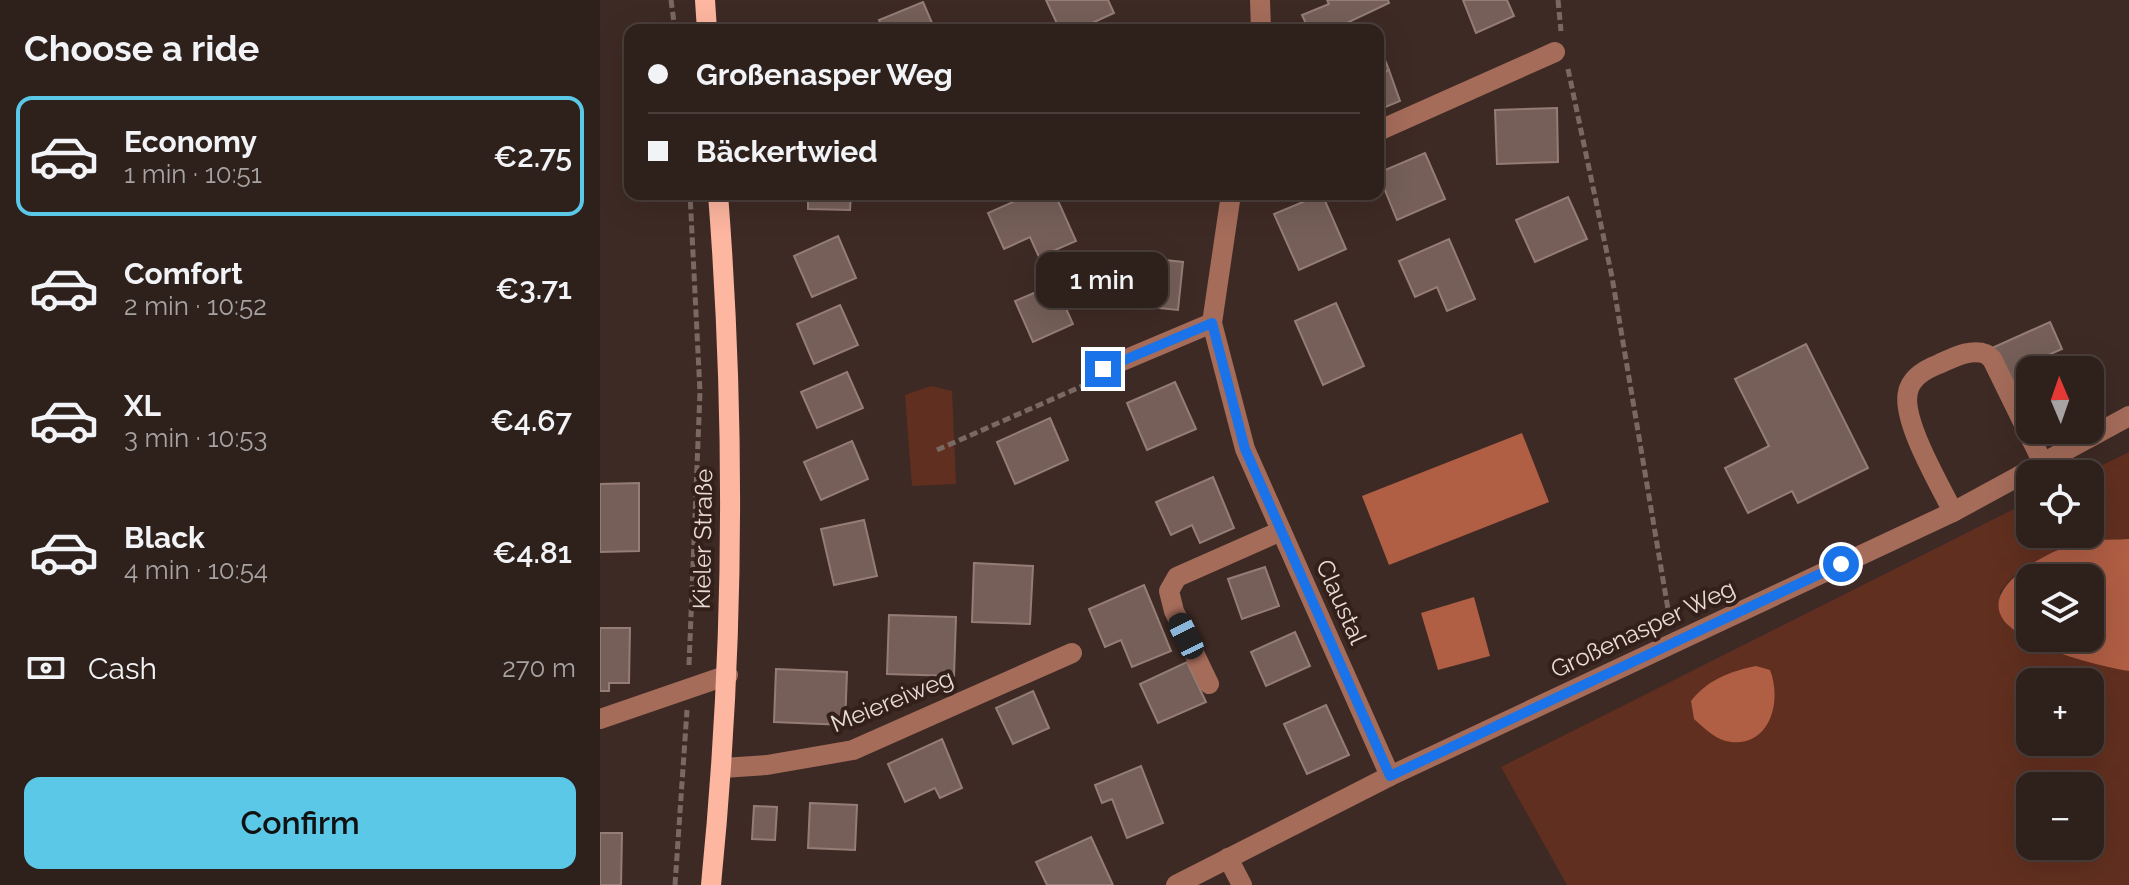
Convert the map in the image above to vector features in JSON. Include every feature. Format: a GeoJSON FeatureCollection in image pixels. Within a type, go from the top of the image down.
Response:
{"type":"FeatureCollection","features":[{"type":"Feature","properties":{"kind":"main road"},"geometry":{"type":"LineString","coordinates":[[705,0],[707,24]]}},
{"type":"Feature","properties":{"kind":"main road","name":"Kieler Straße"},"geometry":{"type":"LineString","coordinates":[[711,885],[723,768],[728,675],[731,474],[718,200]]}},
{"type":"Feature","properties":{"kind":"street"},"geometry":{"type":"LineString","coordinates":[[1260,0],[1261,24]]}},
{"type":"Feature","properties":{"kind":"street"},"geometry":{"type":"LineString","coordinates":[[1384,129],[1560,56]]}},
{"type":"Feature","properties":{"kind":"street"},"geometry":{"type":"LineString","coordinates":[[1103,369],[1212,323],[1232,200]]}},
{"type":"Feature","properties":{"kind":"street","name":"Claustal"},"geometry":{"type":"LineString","coordinates":[[1212,323],[1245,449],[1390,776]]}},
{"type":"Feature","properties":{"kind":"street"},"geometry":{"type":"LineString","coordinates":[[1953,512],[1911,421],[1907,404],[1908,390],[1915,379],[1928,369],[1967,353],[1986,354],[1992,359],[2042,460]]}},
{"type":"Feature","properties":{"kind":"street","name":"Großenasper Weg"},"geometry":{"type":"LineString","coordinates":[[2044,460],[2129,416]]}},
{"type":"Feature","properties":{"kind":"street","name":"Großenasper Weg"},"geometry":{"type":"LineString","coordinates":[[1176,885],[1390,776],[1953,512],[2016,476]]}},
{"type":"Feature","properties":{"kind":"street"},"geometry":{"type":"LineString","coordinates":[[1209,684],[1174,611],[1169,591],[1177,577],[1281,531]]}},
{"type":"Feature","properties":{"kind":"street","name":"Meiereiweg"},"geometry":{"type":"LineString","coordinates":[[723,768],[767,765],[853,750],[1072,653]]}},
{"type":"Feature","properties":{"kind":"street"},"geometry":{"type":"LineString","coordinates":[[600,719],[688,686],[728,675]]}},
{"type":"Feature","properties":{"kind":"street"},"geometry":{"type":"LineString","coordinates":[[1228,858],[1242,885]]}},
{"type":"Feature","properties":{"kind":"path"},"geometry":{"type":"LineString","coordinates":[[671,0],[674,24]]}},
{"type":"Feature","properties":{"kind":"path"},"geometry":{"type":"LineString","coordinates":[[1560,56],[1612,277],[1673,643]]}},
{"type":"Feature","properties":{"kind":"path"},"geometry":{"type":"LineString","coordinates":[[675,885],[688,686],[700,392],[690,200]]}},
{"type":"Feature","properties":{"kind":"path"},"geometry":{"type":"LineString","coordinates":[[937,450],[1095,380],[1103,369]]}},
{"type":"Feature","properties":{"kind":"shaded area"},"geometry":{"type":"Polygon","coordinates":[[[931,386],[952,391],[956,484],[912,486],[905,395],[931,386]]]}},
{"type":"Feature","properties":{"kind":"shaded area"},"geometry":{"type":"Polygon","coordinates":[[[1522,433],[1549,502],[1389,565],[1362,496],[1522,433]]]}},
{"type":"Feature","properties":{"kind":"shaded area"},"geometry":{"type":"Polygon","coordinates":[[[2129,452],[2129,539],[2104,540],[2104,464],[2129,452]]]}},
{"type":"Feature","properties":{"kind":"shaded area"},"geometry":{"type":"Polygon","coordinates":[[[2016,508],[2016,548],[2068,548],[2034,564],[2016,564],[2016,573],[2000,592],[2007,624],[2016,628],[2016,652],[2063,652],[2129,671],[2129,885],[1567,885],[1501,767],[2016,508]]]}},
{"type":"Feature","properties":{"kind":"shaded area"},"geometry":{"type":"Polygon","coordinates":[[[2129,539],[2129,671],[2057,652],[2104,652],[2104,564],[2032,564],[2064,548],[2104,548],[2104,540],[2129,539]]]}},
{"type":"Feature","properties":{"kind":"shaded area"},"geometry":{"type":"Polygon","coordinates":[[[2016,576],[2016,632],[1999,611],[2000,597],[2016,576]]]}},
{"type":"Feature","properties":{"kind":"shaded area"},"geometry":{"type":"Polygon","coordinates":[[[1474,597],[1490,656],[1438,670],[1421,613],[1474,597]]]}},
{"type":"Feature","properties":{"kind":"shaded area"},"geometry":{"type":"Polygon","coordinates":[[[1756,666],[1770,670],[1775,694],[1770,719],[1756,737],[1745,741],[1726,741],[1711,734],[1694,719],[1691,701],[1704,687],[1729,674],[1756,666]]]}},
{"type":"Feature","properties":{"kind":"building"},"geometry":{"type":"Polygon","coordinates":[[[1046,0],[1108,0],[1114,13],[1090,24],[1057,24],[1046,0]]]}},
{"type":"Feature","properties":{"kind":"building"},"geometry":{"type":"Polygon","coordinates":[[[1327,0],[1388,0],[1389,3],[1345,24],[1306,24],[1302,15],[1329,4],[1327,0]]]}},
{"type":"Feature","properties":{"kind":"building"},"geometry":{"type":"Polygon","coordinates":[[[1463,0],[1507,0],[1514,16],[1476,33],[1463,0]]]}},
{"type":"Feature","properties":{"kind":"building"},"geometry":{"type":"Polygon","coordinates":[[[923,2],[932,24],[881,24],[879,20],[923,2]]]}},
{"type":"Feature","properties":{"kind":"building"},"geometry":{"type":"Polygon","coordinates":[[[1389,70],[1400,101],[1384,108],[1384,72],[1389,70]]]}},
{"type":"Feature","properties":{"kind":"building"},"geometry":{"type":"Polygon","coordinates":[[[1557,108],[1558,162],[1497,164],[1495,110],[1557,108]]]}},
{"type":"Feature","properties":{"kind":"building"},"geometry":{"type":"Polygon","coordinates":[[[1425,153],[1445,199],[1397,220],[1384,188],[1384,170],[1425,153]]]}},
{"type":"Feature","properties":{"kind":"building"},"geometry":{"type":"Polygon","coordinates":[[[1568,197],[1587,239],[1535,262],[1516,220],[1568,197]]]}},
{"type":"Feature","properties":{"kind":"building"},"geometry":{"type":"Polygon","coordinates":[[[808,200],[851,200],[850,210],[808,209],[808,200]]]}},
{"type":"Feature","properties":{"kind":"building"},"geometry":{"type":"Polygon","coordinates":[[[1017,200],[1058,200],[1076,241],[1039,257],[1030,237],[1004,249],[988,213],[1017,200]]]}},
{"type":"Feature","properties":{"kind":"building"},"geometry":{"type":"Polygon","coordinates":[[[1308,200],[1325,200],[1346,249],[1299,270],[1274,214],[1308,200]]]}},
{"type":"Feature","properties":{"kind":"building"},"geometry":{"type":"Polygon","coordinates":[[[838,236],[856,278],[812,297],[794,256],[838,236]]]}},
{"type":"Feature","properties":{"kind":"building"},"geometry":{"type":"Polygon","coordinates":[[[1449,239],[1475,299],[1447,311],[1437,287],[1415,297],[1399,261],[1449,239]]]}},
{"type":"Feature","properties":{"kind":"building"},"geometry":{"type":"Polygon","coordinates":[[[1146,258],[1183,262],[1178,310],[1140,306],[1146,258]]]}},
{"type":"Feature","properties":{"kind":"building"},"geometry":{"type":"Polygon","coordinates":[[[1055,284],[1073,324],[1033,342],[1015,301],[1055,284]]]}},
{"type":"Feature","properties":{"kind":"building"},"geometry":{"type":"Polygon","coordinates":[[[1336,303],[1364,366],[1323,385],[1295,321],[1336,303]]]}},
{"type":"Feature","properties":{"kind":"building"},"geometry":{"type":"Polygon","coordinates":[[[840,305],[858,345],[814,364],[797,324],[840,305]]]}},
{"type":"Feature","properties":{"kind":"building"},"geometry":{"type":"Polygon","coordinates":[[[2050,322],[2062,349],[2046,356],[2016,356],[2015,400],[1992,348],[2050,322]]]}},
{"type":"Feature","properties":{"kind":"building"},"geometry":{"type":"Polygon","coordinates":[[[1806,344],[1868,468],[1798,503],[1792,491],[1748,513],[1725,468],[1769,446],[1735,379],[1806,344]]]}},
{"type":"Feature","properties":{"kind":"building"},"geometry":{"type":"Polygon","coordinates":[[[847,372],[863,408],[817,428],[801,392],[847,372]]]}},
{"type":"Feature","properties":{"kind":"building"},"geometry":{"type":"Polygon","coordinates":[[[1175,382],[1196,429],[1147,450],[1127,403],[1175,382]]]}},
{"type":"Feature","properties":{"kind":"building"},"geometry":{"type":"Polygon","coordinates":[[[1050,418],[1068,460],[1015,484],[997,442],[1050,418]]]}},
{"type":"Feature","properties":{"kind":"building"},"geometry":{"type":"Polygon","coordinates":[[[852,441],[868,479],[821,500],[804,462],[852,441]]]}},
{"type":"Feature","properties":{"kind":"building"},"geometry":{"type":"Polygon","coordinates":[[[1213,477],[1234,528],[1200,543],[1192,525],[1171,535],[1156,502],[1213,477]]]}},
{"type":"Feature","properties":{"kind":"building"},"geometry":{"type":"Polygon","coordinates":[[[639,483],[639,551],[600,552],[600,484],[639,483]]]}},
{"type":"Feature","properties":{"kind":"building"},"geometry":{"type":"Polygon","coordinates":[[[864,520],[877,576],[834,585],[821,529],[864,520]]]}},
{"type":"Feature","properties":{"kind":"building"},"geometry":{"type":"Polygon","coordinates":[[[974,563],[1033,566],[1030,624],[972,622],[974,563]]]}},
{"type":"Feature","properties":{"kind":"building"},"geometry":{"type":"Polygon","coordinates":[[[1265,567],[1279,606],[1242,619],[1228,579],[1265,567]]]}},
{"type":"Feature","properties":{"kind":"building"},"geometry":{"type":"Polygon","coordinates":[[[1144,585],[1171,651],[1132,667],[1121,640],[1105,647],[1089,609],[1144,585]]]}},
{"type":"Feature","properties":{"kind":"building"},"geometry":{"type":"Polygon","coordinates":[[[889,615],[956,617],[954,676],[887,674],[889,615]]]}},
{"type":"Feature","properties":{"kind":"building"},"geometry":{"type":"Polygon","coordinates":[[[600,628],[630,628],[629,683],[609,683],[609,691],[600,691],[600,628]]]}},
{"type":"Feature","properties":{"kind":"building"},"geometry":{"type":"Polygon","coordinates":[[[1295,632],[1310,666],[1266,686],[1251,652],[1295,632]]]}},
{"type":"Feature","properties":{"kind":"building"},"geometry":{"type":"Polygon","coordinates":[[[1187,662],[1206,702],[1158,723],[1140,684],[1187,662]]]}},
{"type":"Feature","properties":{"kind":"building"},"geometry":{"type":"Polygon","coordinates":[[[776,669],[847,672],[845,725],[774,722],[776,669]]]}},
{"type":"Feature","properties":{"kind":"building"},"geometry":{"type":"Polygon","coordinates":[[[1033,691],[1049,728],[1013,744],[996,708],[1033,691]]]}},
{"type":"Feature","properties":{"kind":"building"},"geometry":{"type":"Polygon","coordinates":[[[1326,705],[1349,755],[1307,774],[1284,724],[1326,705]]]}},
{"type":"Feature","properties":{"kind":"building"},"geometry":{"type":"Polygon","coordinates":[[[942,739],[962,788],[940,798],[935,788],[905,802],[888,764],[942,739]]]}},
{"type":"Feature","properties":{"kind":"building"},"geometry":{"type":"Polygon","coordinates":[[[1141,766],[1163,823],[1127,838],[1112,799],[1102,803],[1095,785],[1141,766]]]}},
{"type":"Feature","properties":{"kind":"building"},"geometry":{"type":"Polygon","coordinates":[[[810,803],[857,805],[855,850],[808,848],[810,803]]]}},
{"type":"Feature","properties":{"kind":"building"},"geometry":{"type":"Polygon","coordinates":[[[754,806],[777,807],[775,840],[752,839],[754,806]]]}},
{"type":"Feature","properties":{"kind":"building"},"geometry":{"type":"Polygon","coordinates":[[[600,833],[622,833],[621,885],[600,885],[600,833]]]}},
{"type":"Feature","properties":{"kind":"building"},"geometry":{"type":"Polygon","coordinates":[[[1091,837],[1113,885],[1047,885],[1036,862],[1091,837]]]}},
{"type":"Feature","properties":{"kind":"route"},"geometry":{"type":"LineString","coordinates":[[1103,369],[1212,323],[1245,449],[1390,776],[1841,564]]}}]}
